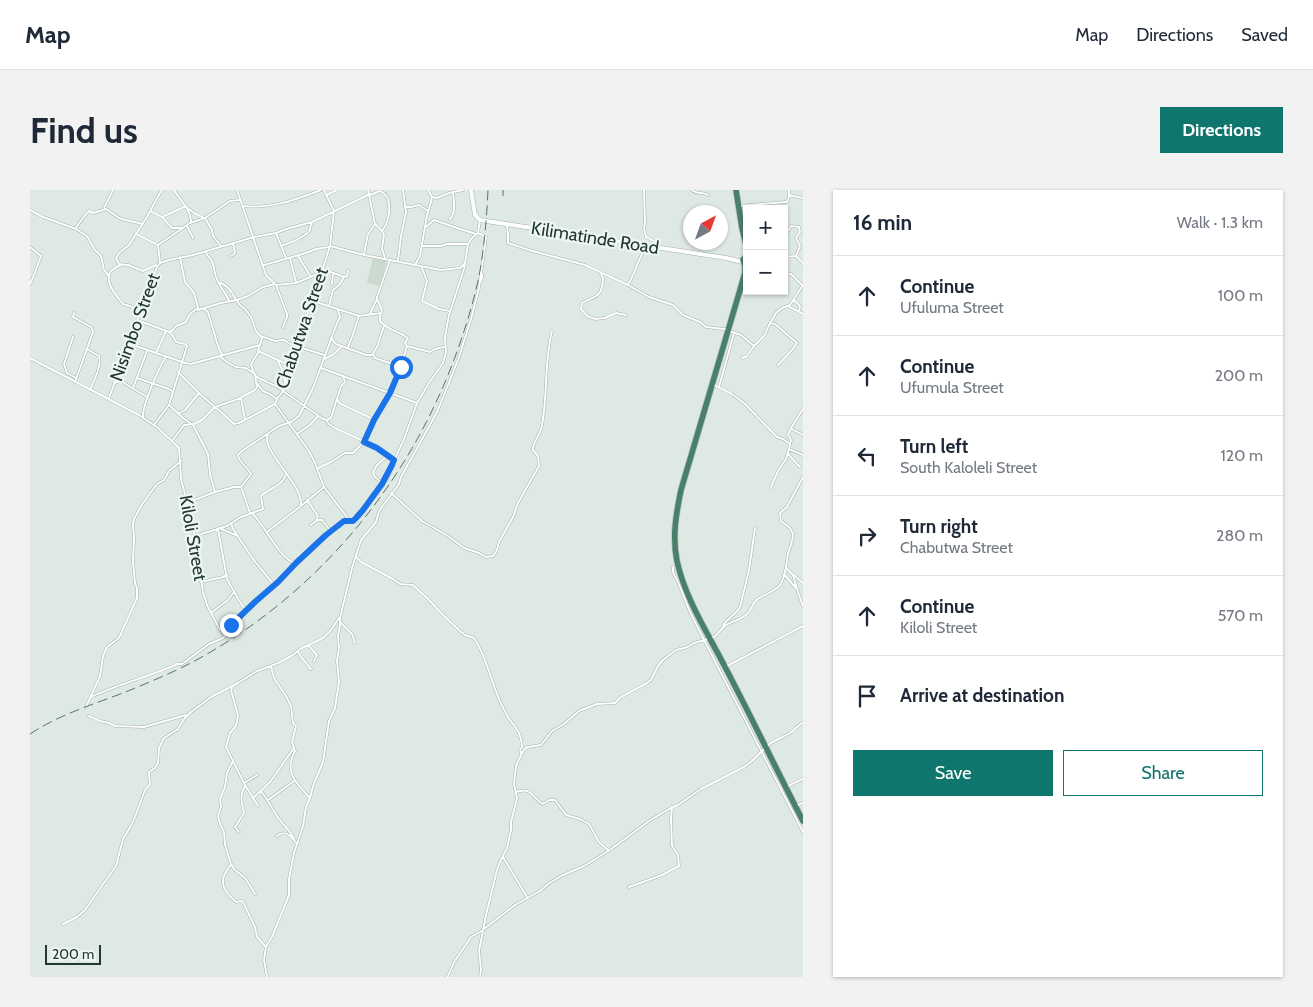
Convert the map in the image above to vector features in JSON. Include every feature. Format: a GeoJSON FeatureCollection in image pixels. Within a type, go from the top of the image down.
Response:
{"type":"FeatureCollection","features":[{"type":"Feature","properties":{"kind":"highway"},"geometry":{"type":"LineString","coordinates":[[736,190],[743,232]]}},
{"type":"Feature","properties":{"kind":"highway"},"geometry":{"type":"LineString","coordinates":[[743,272],[681,490],[674,534],[677,560],[684,584],[707,639],[725,667],[803,821]]}},
{"type":"Feature","properties":{"kind":"main road"},"geometry":{"type":"LineString","coordinates":[[471,190],[475,215],[480,220]]}},
{"type":"Feature","properties":{"kind":"main road","name":"Kilimatinde Road"},"geometry":{"type":"LineString","coordinates":[[480,220],[726,258],[743,263]]}},
{"type":"Feature","properties":{"kind":"street"},"geometry":{"type":"LineString","coordinates":[[104,209],[114,190]]}},
{"type":"Feature","properties":{"kind":"street"},"geometry":{"type":"LineString","coordinates":[[122,265],[117,262],[116,257],[127,247],[143,224],[162,190]]}},
{"type":"Feature","properties":{"kind":"street"},"geometry":{"type":"LineString","coordinates":[[174,190],[186,206],[194,213],[205,218],[213,236],[222,247]]}},
{"type":"Feature","properties":{"kind":"street"},"geometry":{"type":"LineString","coordinates":[[237,190],[266,275],[276,284],[287,314],[283,328]]}},
{"type":"Feature","properties":{"kind":"street"},"geometry":{"type":"LineString","coordinates":[[243,206],[257,208],[280,204],[322,190],[334,211]]}},
{"type":"Feature","properties":{"kind":"street"},"geometry":{"type":"LineString","coordinates":[[326,195],[337,190]]}},
{"type":"Feature","properties":{"kind":"street"},"geometry":{"type":"LineString","coordinates":[[281,246],[307,233],[312,222],[373,190]]}},
{"type":"Feature","properties":{"kind":"street"},"geometry":{"type":"LineString","coordinates":[[398,261],[400,236],[406,207],[402,190]]}},
{"type":"Feature","properties":{"kind":"street"},"geometry":{"type":"LineString","coordinates":[[415,265],[420,256],[432,197],[428,190]]}},
{"type":"Feature","properties":{"kind":"street"},"geometry":{"type":"LineString","coordinates":[[432,197],[438,198],[448,193],[463,190]]}},
{"type":"Feature","properties":{"kind":"street"},"geometry":{"type":"LineString","coordinates":[[644,190],[644,229],[646,237],[654,241],[652,247]]}},
{"type":"Feature","properties":{"kind":"street"},"geometry":{"type":"LineString","coordinates":[[692,190],[708,195]]}},
{"type":"Feature","properties":{"kind":"street"},"geometry":{"type":"LineString","coordinates":[[739,206],[785,202],[788,200],[789,190]]}},
{"type":"Feature","properties":{"kind":"street"},"geometry":{"type":"LineString","coordinates":[[369,193],[381,191],[387,197],[390,209],[382,231]]}},
{"type":"Feature","properties":{"kind":"street"},"geometry":{"type":"LineString","coordinates":[[369,193],[375,224],[384,234],[382,249],[385,259]]}},
{"type":"Feature","properties":{"kind":"street"},"geometry":{"type":"LineString","coordinates":[[450,220],[453,216],[454,208],[453,193]]}},
{"type":"Feature","properties":{"kind":"street"},"geometry":{"type":"LineString","coordinates":[[789,195],[803,198]]}},
{"type":"Feature","properties":{"kind":"street"},"geometry":{"type":"LineString","coordinates":[[158,245],[190,223],[205,218],[230,201],[240,200]]}},
{"type":"Feature","properties":{"kind":"street"},"geometry":{"type":"LineString","coordinates":[[406,207],[419,205],[428,211]]}},
{"type":"Feature","properties":{"kind":"street"},"geometry":{"type":"LineString","coordinates":[[162,217],[186,206]]}},
{"type":"Feature","properties":{"kind":"street"},"geometry":{"type":"LineString","coordinates":[[186,206],[192,220],[190,223]]}},
{"type":"Feature","properties":{"kind":"street"},"geometry":{"type":"LineString","coordinates":[[76,229],[88,211],[94,213],[104,209],[108,209],[121,219],[143,224]]}},
{"type":"Feature","properties":{"kind":"street"},"geometry":{"type":"LineString","coordinates":[[30,210],[76,229],[86,236],[101,256],[109,276],[109,282],[123,304],[136,308],[142,307]]}},
{"type":"Feature","properties":{"kind":"street"},"geometry":{"type":"LineString","coordinates":[[150,211],[162,217],[171,227],[183,228]]}},
{"type":"Feature","properties":{"kind":"street","name":"Chabutwa Street"},"geometry":{"type":"LineString","coordinates":[[334,211],[329,246],[313,301],[289,365],[283,391],[275,404],[308,451],[324,487],[349,520]]}},
{"type":"Feature","properties":{"kind":"street"},"geometry":{"type":"LineString","coordinates":[[267,977],[264,960],[266,947],[289,895],[290,873],[294,852],[303,826],[306,806],[323,762],[329,721],[335,708],[339,682],[337,660],[340,617],[361,540],[376,522],[379,511],[399,484],[401,476],[443,398],[464,344],[479,284],[486,237],[434,220],[425,228]]}},
{"type":"Feature","properties":{"kind":"street"},"geometry":{"type":"LineString","coordinates":[[91,697],[177,664],[182,664],[209,644],[224,638],[225,636],[220,630],[231,625],[342,522],[353,521],[361,513],[382,484],[404,440],[417,403],[443,363],[446,329],[450,311],[465,263],[468,244],[477,233],[480,220]]}},
{"type":"Feature","properties":{"kind":"street","name":"Nisimbo Street"},"geometry":{"type":"LineString","coordinates":[[109,399],[157,265],[180,257],[312,222]]}},
{"type":"Feature","properties":{"kind":"street"},"geometry":{"type":"LineString","coordinates":[[364,255],[368,234],[375,224]]}},
{"type":"Feature","properties":{"kind":"street"},"geometry":{"type":"LineString","coordinates":[[507,225],[508,243],[585,265],[649,297],[673,306],[683,316],[700,322],[706,327],[728,330],[744,337],[754,346]]}},
{"type":"Feature","properties":{"kind":"street"},"geometry":{"type":"LineString","coordinates":[[187,226],[193,238]]}},
{"type":"Feature","properties":{"kind":"street"},"geometry":{"type":"LineString","coordinates":[[788,231],[791,226],[799,227],[800,232],[796,238],[800,246],[796,253],[803,263]]}},
{"type":"Feature","properties":{"kind":"street"},"geometry":{"type":"LineString","coordinates":[[136,233],[158,245]]}},
{"type":"Feature","properties":{"kind":"street"},"geometry":{"type":"LineString","coordinates":[[276,233],[286,258]]}},
{"type":"Feature","properties":{"kind":"street"},"geometry":{"type":"LineString","coordinates":[[230,256],[235,253],[233,244]]}},
{"type":"Feature","properties":{"kind":"street"},"geometry":{"type":"LineString","coordinates":[[422,246],[468,244]]}},
{"type":"Feature","properties":{"kind":"street"},"geometry":{"type":"LineString","coordinates":[[158,245],[160,263]]}},
{"type":"Feature","properties":{"kind":"street"},"geometry":{"type":"LineString","coordinates":[[263,265],[329,246],[441,270],[460,268],[465,263]]}},
{"type":"Feature","properties":{"kind":"street"},"geometry":{"type":"LineString","coordinates":[[628,285],[646,246]]}},
{"type":"Feature","properties":{"kind":"street"},"geometry":{"type":"LineString","coordinates":[[30,247],[41,256],[30,284]]}},
{"type":"Feature","properties":{"kind":"street"},"geometry":{"type":"LineString","coordinates":[[206,251],[215,268],[218,282],[229,302]]}},
{"type":"Feature","properties":{"kind":"street"},"geometry":{"type":"LineString","coordinates":[[298,256],[311,277]]}},
{"type":"Feature","properties":{"kind":"street"},"geometry":{"type":"LineString","coordinates":[[788,256],[803,259]]}},
{"type":"Feature","properties":{"kind":"street"},"geometry":{"type":"LineString","coordinates":[[180,257],[185,282],[194,293],[198,307],[197,310]]}},
{"type":"Feature","properties":{"kind":"street"},"geometry":{"type":"LineString","coordinates":[[290,258],[296,283]]}},
{"type":"Feature","properties":{"kind":"street"},"geometry":{"type":"LineString","coordinates":[[371,314],[390,260]]}},
{"type":"Feature","properties":{"kind":"street"},"geometry":{"type":"LineString","coordinates":[[109,276],[113,270],[122,265],[128,265],[143,271],[157,265]]}},
{"type":"Feature","properties":{"kind":"street"},"geometry":{"type":"LineString","coordinates":[[421,267],[427,281],[422,301],[425,304],[450,311]]}},
{"type":"Feature","properties":{"kind":"street"},"geometry":{"type":"LineString","coordinates":[[169,332],[176,326],[186,322],[190,314],[197,310],[248,296],[263,287],[296,283],[322,271],[344,277]]}},
{"type":"Feature","properties":{"kind":"street"},"geometry":{"type":"LineString","coordinates":[[329,306],[333,290],[347,276],[348,271]]}},
{"type":"Feature","properties":{"kind":"street"},"geometry":{"type":"LineString","coordinates":[[332,284],[333,273]]}},
{"type":"Feature","properties":{"kind":"street"},"geometry":{"type":"LineString","coordinates":[[600,273],[603,276],[601,292],[582,303],[581,309],[587,316],[595,319],[605,318],[616,313],[626,315]]}},
{"type":"Feature","properties":{"kind":"street"},"geometry":{"type":"LineString","coordinates":[[742,357],[747,356],[764,337],[776,313],[794,300],[803,286],[792,274],[788,274]]}},
{"type":"Feature","properties":{"kind":"street"},"geometry":{"type":"LineString","coordinates":[[218,282],[225,284],[230,289],[236,300],[251,317],[256,331],[261,336],[275,341],[284,340],[325,356]]}},
{"type":"Feature","properties":{"kind":"street"},"geometry":{"type":"LineString","coordinates":[[317,468],[331,462],[345,452],[353,453],[361,445],[390,393],[401,367],[407,346],[405,343],[408,337],[384,326],[380,321],[382,308],[377,299]]}},
{"type":"Feature","properties":{"kind":"street"},"geometry":{"type":"LineString","coordinates":[[794,300],[800,306],[798,313]]}},
{"type":"Feature","properties":{"kind":"street"},"geometry":{"type":"LineString","coordinates":[[313,301],[359,316],[381,313]]}},
{"type":"Feature","properties":{"kind":"street"},"geometry":{"type":"LineString","coordinates":[[208,312],[211,306]]}},
{"type":"Feature","properties":{"kind":"street"},"geometry":{"type":"LineString","coordinates":[[788,306],[803,314]]}},
{"type":"Feature","properties":{"kind":"street"},"geometry":{"type":"LineString","coordinates":[[203,308],[208,312],[221,356],[226,362],[236,367],[246,368],[292,396],[335,428],[377,448],[394,460]]}},
{"type":"Feature","properties":{"kind":"street"},"geometry":{"type":"LineString","coordinates":[[296,563],[291,562],[280,550],[251,513],[242,488],[251,474],[238,455],[279,426],[289,423],[296,418],[304,406],[321,368],[340,317],[338,310]]}},
{"type":"Feature","properties":{"kind":"street"},"geometry":{"type":"LineString","coordinates":[[74,313],[73,317],[93,329],[88,350],[75,382]]}},
{"type":"Feature","properties":{"kind":"street"},"geometry":{"type":"LineString","coordinates":[[347,348],[359,316]]}},
{"type":"Feature","properties":{"kind":"street"},"geometry":{"type":"LineString","coordinates":[[137,320],[169,332],[174,336],[176,342],[187,346],[169,405],[154,425]]}},
{"type":"Feature","properties":{"kind":"street"},"geometry":{"type":"LineString","coordinates":[[770,323],[777,326],[797,343],[778,365]]}},
{"type":"Feature","properties":{"kind":"street"},"geometry":{"type":"LineString","coordinates":[[373,354],[384,326]]}},
{"type":"Feature","properties":{"kind":"street"},"geometry":{"type":"LineString","coordinates":[[156,353],[166,331]]}},
{"type":"Feature","properties":{"kind":"street"},"geometry":{"type":"LineString","coordinates":[[391,493],[422,521],[464,548],[486,556],[493,556],[518,503],[539,466],[538,456],[532,447],[542,425],[546,363],[552,332]]}},
{"type":"Feature","properties":{"kind":"street"},"geometry":{"type":"LineString","coordinates":[[719,387],[734,333]]}},
{"type":"Feature","properties":{"kind":"street"},"geometry":{"type":"LineString","coordinates":[[172,441],[182,427],[193,425],[202,420],[215,407],[241,398],[256,389],[255,374],[251,364],[262,341],[261,336]]}},
{"type":"Feature","properties":{"kind":"street"},"geometry":{"type":"LineString","coordinates":[[73,337],[64,366],[76,378]]}},
{"type":"Feature","properties":{"kind":"street"},"geometry":{"type":"LineString","coordinates":[[331,338],[336,344]]}},
{"type":"Feature","properties":{"kind":"street"},"geometry":{"type":"LineString","coordinates":[[129,343],[191,364],[259,346]]}},
{"type":"Feature","properties":{"kind":"street"},"geometry":{"type":"LineString","coordinates":[[329,344],[336,344],[366,354],[373,354]]}},
{"type":"Feature","properties":{"kind":"street"},"geometry":{"type":"LineString","coordinates":[[323,360],[334,354],[342,346]]}},
{"type":"Feature","properties":{"kind":"street"},"geometry":{"type":"LineString","coordinates":[[407,346],[430,352],[445,347]]}},
{"type":"Feature","properties":{"kind":"street"},"geometry":{"type":"LineString","coordinates":[[254,347],[258,351],[289,365]]}},
{"type":"Feature","properties":{"kind":"street"},"geometry":{"type":"LineString","coordinates":[[88,350],[99,356],[100,361],[90,390]]}},
{"type":"Feature","properties":{"kind":"street"},"geometry":{"type":"LineString","coordinates":[[133,388],[148,350]]}},
{"type":"Feature","properties":{"kind":"street"},"geometry":{"type":"LineString","coordinates":[[373,354],[375,358],[401,367]]}},
{"type":"Feature","properties":{"kind":"street"},"geometry":{"type":"LineString","coordinates":[[143,417],[153,384],[167,357]]}},
{"type":"Feature","properties":{"kind":"street","name":"Kiloli Street"},"geometry":{"type":"LineString","coordinates":[[30,358],[143,417],[180,449],[181,479],[192,520],[204,596],[220,630]]}},
{"type":"Feature","properties":{"kind":"street"},"geometry":{"type":"LineString","coordinates":[[277,359],[285,383]]}},
{"type":"Feature","properties":{"kind":"street"},"geometry":{"type":"LineString","coordinates":[[321,368],[417,403]]}},
{"type":"Feature","properties":{"kind":"street"},"geometry":{"type":"LineString","coordinates":[[178,372],[198,393],[234,424],[275,404]]}},
{"type":"Feature","properties":{"kind":"street"},"geometry":{"type":"LineString","coordinates":[[343,376],[345,382]]}},
{"type":"Feature","properties":{"kind":"street"},"geometry":{"type":"LineString","coordinates":[[137,378],[173,392]]}},
{"type":"Feature","properties":{"kind":"street"},"geometry":{"type":"LineString","coordinates":[[326,420],[331,418],[342,386],[345,382],[352,379]]}},
{"type":"Feature","properties":{"kind":"street"},"geometry":{"type":"LineString","coordinates":[[259,385],[267,381]]}},
{"type":"Feature","properties":{"kind":"street"},"geometry":{"type":"LineString","coordinates":[[114,383],[121,382],[148,398]]}},
{"type":"Feature","properties":{"kind":"street"},"geometry":{"type":"LineString","coordinates":[[256,382],[264,392],[277,399]]}},
{"type":"Feature","properties":{"kind":"street"},"geometry":{"type":"LineString","coordinates":[[712,384],[744,403],[777,437],[790,444]]}},
{"type":"Feature","properties":{"kind":"street"},"geometry":{"type":"LineString","coordinates":[[178,414],[187,408],[198,393]]}},
{"type":"Feature","properties":{"kind":"street"},"geometry":{"type":"LineString","coordinates":[[241,398],[245,420]]}},
{"type":"Feature","properties":{"kind":"street"},"geometry":{"type":"LineString","coordinates":[[337,399],[339,403],[374,420]]}},
{"type":"Feature","properties":{"kind":"street"},"geometry":{"type":"LineString","coordinates":[[334,405],[339,403]]}},
{"type":"Feature","properties":{"kind":"street"},"geometry":{"type":"LineString","coordinates":[[169,405],[193,425],[207,451],[215,492]]}},
{"type":"Feature","properties":{"kind":"street"},"geometry":{"type":"LineString","coordinates":[[771,487],[790,449],[791,439],[788,434],[803,410]]}},
{"type":"Feature","properties":{"kind":"street"},"geometry":{"type":"LineString","coordinates":[[297,434],[318,416]]}},
{"type":"Feature","properties":{"kind":"street"},"geometry":{"type":"LineString","coordinates":[[791,429],[801,432],[803,435]]}},
{"type":"Feature","properties":{"kind":"street"},"geometry":{"type":"LineString","coordinates":[[269,433],[266,438],[267,442],[275,458],[297,490],[302,502],[301,506]]}},
{"type":"Feature","properties":{"kind":"street"},"geometry":{"type":"LineString","coordinates":[[790,449],[803,456]]}},
{"type":"Feature","properties":{"kind":"street"},"geometry":{"type":"LineString","coordinates":[[788,454],[800,467]]}},
{"type":"Feature","properties":{"kind":"street"},"geometry":{"type":"LineString","coordinates":[[382,484],[374,476],[373,472],[377,465],[387,456]]}},
{"type":"Feature","properties":{"kind":"street"},"geometry":{"type":"LineString","coordinates":[[86,707],[101,675],[103,658],[107,647],[119,638],[137,596],[133,562],[134,519],[140,506],[151,492],[181,460]]}},
{"type":"Feature","properties":{"kind":"street"},"geometry":{"type":"LineString","coordinates":[[195,536],[219,529],[251,513],[264,509],[261,496],[286,478],[285,472]]}},
{"type":"Feature","properties":{"kind":"street"},"geometry":{"type":"LineString","coordinates":[[723,628],[746,615],[754,602],[779,586],[786,567],[793,534],[790,528],[781,521],[780,514],[787,507],[803,477]]}},
{"type":"Feature","properties":{"kind":"street"},"geometry":{"type":"LineString","coordinates":[[187,503],[215,492],[234,487],[242,488]]}},
{"type":"Feature","properties":{"kind":"street"},"geometry":{"type":"LineString","coordinates":[[267,532],[324,487]]}},
{"type":"Feature","properties":{"kind":"street"},"geometry":{"type":"LineString","coordinates":[[308,500],[318,516],[316,521]]}},
{"type":"Feature","properties":{"kind":"street"},"geometry":{"type":"LineString","coordinates":[[311,525],[320,519],[329,529],[333,530]]}},
{"type":"Feature","properties":{"kind":"street"},"geometry":{"type":"LineString","coordinates":[[231,524],[260,568],[274,585]]}},
{"type":"Feature","properties":{"kind":"street"},"geometry":{"type":"LineString","coordinates":[[521,754],[527,748],[541,745],[552,732],[579,712],[598,704],[615,702],[647,683],[651,680],[663,660],[676,650],[715,638],[740,607],[749,570],[755,528]]}},
{"type":"Feature","properties":{"kind":"street"},"geometry":{"type":"LineString","coordinates":[[219,529],[239,537]]}},
{"type":"Feature","properties":{"kind":"street"},"geometry":{"type":"LineString","coordinates":[[219,529],[227,575],[234,592],[247,610]]}},
{"type":"Feature","properties":{"kind":"street"},"geometry":{"type":"LineString","coordinates":[[356,558],[400,584],[413,585],[459,630],[465,635],[474,638],[486,660],[488,672],[505,712],[521,736],[521,754],[515,768],[514,784],[516,799],[511,820],[511,830],[508,845],[497,870],[486,916],[479,951],[480,977]]}},
{"type":"Feature","properties":{"kind":"street"},"geometry":{"type":"LineString","coordinates":[[673,567],[673,572],[690,612],[707,639],[761,752],[803,832]]}},
{"type":"Feature","properties":{"kind":"street"},"geometry":{"type":"LineString","coordinates":[[786,567],[803,583]]}},
{"type":"Feature","properties":{"kind":"street"},"geometry":{"type":"LineString","coordinates":[[784,574],[797,589]]}},
{"type":"Feature","properties":{"kind":"street"},"geometry":{"type":"LineString","coordinates":[[792,574],[803,606]]}},
{"type":"Feature","properties":{"kind":"street"},"geometry":{"type":"LineString","coordinates":[[201,582],[227,575]]}},
{"type":"Feature","properties":{"kind":"street"},"geometry":{"type":"LineString","coordinates":[[212,612],[228,600],[234,592]]}},
{"type":"Feature","properties":{"kind":"street"},"geometry":{"type":"LineString","coordinates":[[63,924],[86,910],[116,866],[123,839],[133,822],[145,790],[151,783],[149,773],[158,763],[159,748],[166,736],[178,729],[188,714],[211,697],[256,671],[284,660],[325,636],[340,617]]}},
{"type":"Feature","properties":{"kind":"street"},"geometry":{"type":"LineString","coordinates":[[340,622],[350,632],[355,643]]}},
{"type":"Feature","properties":{"kind":"street"},"geometry":{"type":"LineString","coordinates":[[725,667],[803,626]]}},
{"type":"Feature","properties":{"kind":"street"},"geometry":{"type":"LineString","coordinates":[[308,645],[317,655],[314,661]]}},
{"type":"Feature","properties":{"kind":"street"},"geometry":{"type":"LineString","coordinates":[[298,651],[311,669]]}},
{"type":"Feature","properties":{"kind":"street"},"geometry":{"type":"LineString","coordinates":[[271,666],[274,678],[286,696],[296,726],[292,742],[295,751],[291,757],[294,781],[310,798]]}},
{"type":"Feature","properties":{"kind":"street"},"geometry":{"type":"LineString","coordinates":[[233,686],[231,690],[238,717],[226,747],[244,784],[258,806]]}},
{"type":"Feature","properties":{"kind":"street"},"geometry":{"type":"LineString","coordinates":[[89,716],[115,726],[144,727],[188,714]]}},
{"type":"Feature","properties":{"kind":"street"},"geometry":{"type":"LineString","coordinates":[[446,977],[473,935],[484,929],[515,905],[561,876],[584,866],[608,851],[648,821],[678,805],[701,788],[752,762],[771,743],[791,733],[798,725],[803,723]]}},
{"type":"Feature","properties":{"kind":"street"},"geometry":{"type":"LineString","coordinates":[[253,798],[274,776],[294,747]]}},
{"type":"Feature","properties":{"kind":"street"},"geometry":{"type":"LineString","coordinates":[[233,761],[227,773],[218,816],[224,832],[225,845],[231,864],[246,879],[255,894]]}},
{"type":"Feature","properties":{"kind":"street"},"geometry":{"type":"LineString","coordinates":[[239,832],[235,827],[244,813],[241,802],[244,784],[256,775]]}},
{"type":"Feature","properties":{"kind":"street"},"geometry":{"type":"LineString","coordinates":[[786,786],[803,779]]}},
{"type":"Feature","properties":{"kind":"street"},"geometry":{"type":"LineString","coordinates":[[268,800],[294,781]]}},
{"type":"Feature","properties":{"kind":"street"},"geometry":{"type":"LineString","coordinates":[[516,792],[526,790],[538,802],[543,804],[550,800],[555,800],[566,815],[583,820],[589,824],[600,843],[608,851]]}},
{"type":"Feature","properties":{"kind":"street"},"geometry":{"type":"LineString","coordinates":[[260,791],[297,844]]}},
{"type":"Feature","properties":{"kind":"street"},"geometry":{"type":"LineString","coordinates":[[796,806],[803,803]]}},
{"type":"Feature","properties":{"kind":"street"},"geometry":{"type":"LineString","coordinates":[[629,887],[679,866],[678,855],[672,846],[672,807]]}},
{"type":"Feature","properties":{"kind":"street"},"geometry":{"type":"LineString","coordinates":[[278,836],[284,833],[294,840]]}},
{"type":"Feature","properties":{"kind":"street"},"geometry":{"type":"LineString","coordinates":[[503,856],[528,898]]}},
{"type":"Feature","properties":{"kind":"street"},"geometry":{"type":"LineString","coordinates":[[231,864],[223,878],[224,889],[235,901],[243,902],[256,928],[257,937],[266,947]]}},
{"type":"Feature","properties":{"kind":"shaded area"},"geometry":{"type":"Polygon","coordinates":[[[373,257],[387,260],[380,286],[367,283],[373,257]]]}},
{"type":"Feature","properties":{"kind":"railway"},"geometry":{"type":"LineString","coordinates":[[30,734],[65,715],[164,676],[200,658],[245,630],[287,598],[325,562],[360,523],[391,481],[419,437],[442,389],[461,340],[468,320],[480,269],[488,190]]}},
{"type":"Feature","properties":{"kind":"railway"},"geometry":{"type":"LineString","coordinates":[[503,190],[503,196]]}},
{"type":"Feature","properties":{"kind":"route"},"geometry":{"type":"LineString","coordinates":[[231,625],[326,535],[344,521],[353,521],[382,484],[394,460],[377,448],[364,442],[390,393],[401,367]]}}]}
